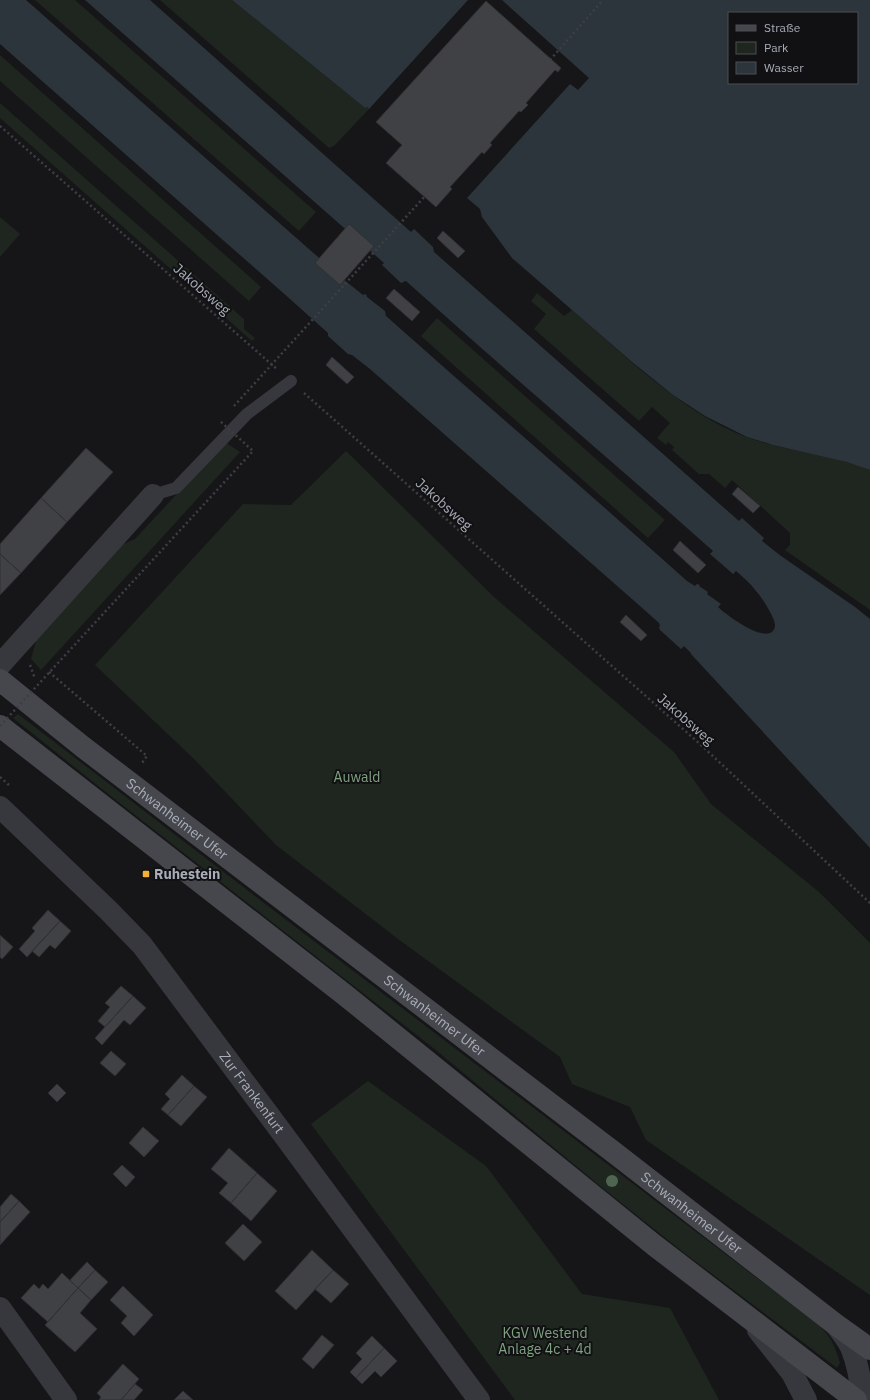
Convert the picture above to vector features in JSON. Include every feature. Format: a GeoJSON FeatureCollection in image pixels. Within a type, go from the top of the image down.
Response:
{"type":"FeatureCollection","features":[{"type":"Feature","properties":{"kind":"main road","name":"Schwanheimer Ufer"},"geometry":{"type":"LineString","coordinates":[[0,680],[83,747],[616,1154],[835,1324],[870,1349]]}},
{"type":"Feature","properties":{"kind":"main road"},"geometry":{"type":"LineString","coordinates":[[0,726],[345,995],[532,1147],[746,1317],[856,1395]]}},
{"type":"Feature","properties":{"kind":"street"},"geometry":{"type":"LineString","coordinates":[[0,665],[153,495]]}},
{"type":"Feature","properties":{"kind":"street","name":"Zur Frankenfurt"},"geometry":{"type":"LineString","coordinates":[[0,807],[108,910],[142,945],[288,1140],[479,1400]]}},
{"type":"Feature","properties":{"kind":"street"},"geometry":{"type":"LineString","coordinates":[[0,1308],[66,1400]]}},
{"type":"Feature","properties":{"kind":"street"},"geometry":{"type":"LineString","coordinates":[[746,1317],[769,1343],[792,1373],[806,1400]]}},
{"type":"Feature","properties":{"kind":"street"},"geometry":{"type":"LineString","coordinates":[[835,1324],[850,1346],[858,1368],[856,1395]]}},
{"type":"Feature","properties":{"kind":"lane"},"geometry":{"type":"LineString","coordinates":[[153,495],[176,488],[247,414],[291,381]]}},
{"type":"Feature","properties":{"kind":"path"},"geometry":{"type":"LineString","coordinates":[[550,60],[603,0]]}},
{"type":"Feature","properties":{"kind":"path","name":"Jakobsweg"},"geometry":{"type":"LineString","coordinates":[[0,126],[291,381],[700,745],[870,903]]}},
{"type":"Feature","properties":{"kind":"path"},"geometry":{"type":"LineString","coordinates":[[234,406],[426,195]]}},
{"type":"Feature","properties":{"kind":"path"},"geometry":{"type":"LineString","coordinates":[[0,726],[253,451],[220,421]]}},
{"type":"Feature","properties":{"kind":"path"},"geometry":{"type":"LineString","coordinates":[[27,635],[28,660],[35,680],[41,685]]}},
{"type":"Feature","properties":{"kind":"path"},"geometry":{"type":"LineString","coordinates":[[49,672],[147,756],[141,764]]}},
{"type":"Feature","properties":{"kind":"green space"},"geometry":{"type":"Polygon","coordinates":[[[35,0],[75,0],[316,212],[299,231],[35,0]]]}},
{"type":"Feature","properties":{"kind":"green space"},"geometry":{"type":"Polygon","coordinates":[[[160,0],[232,0],[365,108],[367,107],[369,109],[334,146],[329,148],[160,0]]]}},
{"type":"Feature","properties":{"kind":"green space"},"geometry":{"type":"Polygon","coordinates":[[[0,55],[261,287],[249,301],[0,81],[0,55]]]}},
{"type":"Feature","properties":{"kind":"green space"},"geometry":{"type":"Polygon","coordinates":[[[0,103],[244,319],[244,329],[255,338],[252,341],[0,118],[0,103]]]}},
{"type":"Feature","properties":{"kind":"green space"},"geometry":{"type":"Polygon","coordinates":[[[0,217],[20,234],[0,257],[0,217]]]}},
{"type":"Feature","properties":{"kind":"green space"},"geometry":{"type":"Polygon","coordinates":[[[537,293],[564,316],[572,310],[654,381],[699,413],[723,426],[746,437],[761,442],[840,460],[870,470],[870,610],[785,550],[790,545],[790,533],[732,480],[725,488],[709,474],[699,474],[672,450],[674,447],[668,442],[666,445],[657,438],[670,423],[652,407],[639,421],[534,329],[546,314],[531,301],[537,293]]]}},
{"type":"Feature","properties":{"kind":"green space"},"geometry":{"type":"Polygon","coordinates":[[[437,318],[665,520],[648,538],[421,336],[437,318]]]}},
{"type":"Feature","properties":{"kind":"green space"},"geometry":{"type":"Polygon","coordinates":[[[225,442],[240,452],[41,670],[31,659],[39,630],[105,552],[135,539],[225,442]]]}},
{"type":"Feature","properties":{"kind":"green space","name":"Auwald"},"geometry":{"type":"Polygon","coordinates":[[[346,451],[494,597],[674,752],[711,804],[819,892],[870,943],[870,1295],[646,1140],[630,1107],[572,1084],[560,1057],[402,942],[276,845],[194,759],[95,665],[243,504],[291,505],[346,451]]]}},
{"type":"Feature","properties":{"kind":"green space"},"geometry":{"type":"Polygon","coordinates":[[[18,714],[820,1326],[827,1334],[835,1348],[840,1363],[837,1368],[683,1252],[605,1190],[432,1047],[13,718],[18,714]]]}},
{"type":"Feature","properties":{"kind":"green space","name":"KGV Westend Anlage 4c + 4d"},"geometry":{"type":"Polygon","coordinates":[[[368,1081],[486,1166],[582,1294],[670,1308],[719,1400],[515,1400],[311,1124],[368,1081]]]}},
{"type":"Feature","properties":{"kind":"water"},"geometry":{"type":"Polygon","coordinates":[[[0,0],[26,0],[343,279],[363,295],[366,294],[367,297],[385,311],[386,316],[687,581],[695,586],[697,584],[700,585],[699,586],[708,592],[707,594],[721,604],[718,607],[748,628],[765,634],[772,632],[775,623],[771,613],[758,594],[744,578],[736,571],[733,574],[710,554],[713,551],[406,281],[401,283],[382,265],[384,263],[85,0],[150,0],[411,232],[414,229],[433,247],[434,252],[739,521],[742,518],[764,538],[762,541],[870,619],[870,848],[684,646],[681,649],[660,630],[659,623],[640,606],[370,369],[352,355],[348,354],[328,336],[328,333],[290,299],[0,44],[0,0]]]}},
{"type":"Feature","properties":{"kind":"water"},"geometry":{"type":"Polygon","coordinates":[[[232,0],[468,0],[369,109],[367,107],[365,108],[232,0]]]}},
{"type":"Feature","properties":{"kind":"water"},"geometry":{"type":"Polygon","coordinates":[[[502,0],[870,0],[870,470],[847,462],[773,445],[747,437],[705,416],[673,395],[632,362],[512,258],[482,217],[480,209],[467,198],[570,84],[578,90],[589,78],[502,0]]]}},
{"type":"Feature","properties":{"kind":"building"},"geometry":{"type":"Polygon","coordinates":[[[486,1],[561,68],[558,72],[555,70],[526,103],[528,105],[521,112],[519,111],[490,143],[492,145],[484,154],[482,152],[450,187],[452,189],[436,207],[386,163],[402,145],[376,122],[486,1]]]}},
{"type":"Feature","properties":{"kind":"building"},"geometry":{"type":"Polygon","coordinates":[[[349,224],[374,246],[340,285],[315,263],[349,224]]]}},
{"type":"Feature","properties":{"kind":"building"},"geometry":{"type":"Polygon","coordinates":[[[443,231],[465,251],[458,258],[437,238],[443,231]]]}},
{"type":"Feature","properties":{"kind":"building"},"geometry":{"type":"Polygon","coordinates":[[[394,289],[420,312],[412,321],[386,298],[394,289]]]}},
{"type":"Feature","properties":{"kind":"building"},"geometry":{"type":"Polygon","coordinates":[[[332,357],[354,377],[347,384],[326,365],[332,357]]]}},
{"type":"Feature","properties":{"kind":"building"},"geometry":{"type":"Polygon","coordinates":[[[86,448],[113,472],[67,522],[41,498],[86,448]]]}},
{"type":"Feature","properties":{"kind":"building"},"geometry":{"type":"Polygon","coordinates":[[[738,487],[760,506],[753,513],[732,494],[738,487]]]}},
{"type":"Feature","properties":{"kind":"building"},"geometry":{"type":"Polygon","coordinates":[[[41,498],[67,522],[21,573],[0,554],[0,544],[41,498]]]}},
{"type":"Feature","properties":{"kind":"building"},"geometry":{"type":"Polygon","coordinates":[[[680,541],[706,565],[698,573],[673,550],[680,541]]]}},
{"type":"Feature","properties":{"kind":"building"},"geometry":{"type":"Polygon","coordinates":[[[0,554],[21,573],[0,595],[0,554]]]}},
{"type":"Feature","properties":{"kind":"building"},"geometry":{"type":"Polygon","coordinates":[[[626,615],[647,635],[641,641],[620,622],[626,615]]]}},
{"type":"Feature","properties":{"kind":"building"},"geometry":{"type":"Polygon","coordinates":[[[48,910],[60,921],[27,957],[19,949],[35,931],[32,928],[48,910]]]}},
{"type":"Feature","properties":{"kind":"building"},"geometry":{"type":"Polygon","coordinates":[[[60,921],[71,931],[55,949],[50,945],[39,957],[32,951],[60,921]]]}},
{"type":"Feature","properties":{"kind":"building"},"geometry":{"type":"Polygon","coordinates":[[[0,935],[13,947],[2,959],[0,957],[0,935]]]}},
{"type":"Feature","properties":{"kind":"building"},"geometry":{"type":"Polygon","coordinates":[[[121,986],[133,996],[105,1027],[98,1021],[110,1007],[105,1003],[121,986]]]}},
{"type":"Feature","properties":{"kind":"building"},"geometry":{"type":"Polygon","coordinates":[[[133,996],[146,1008],[130,1025],[124,1020],[102,1045],[95,1038],[133,996]]]}},
{"type":"Feature","properties":{"kind":"building"},"geometry":{"type":"Polygon","coordinates":[[[111,1051],[126,1064],[115,1076],[100,1063],[111,1051]]]}},
{"type":"Feature","properties":{"kind":"building"},"geometry":{"type":"Polygon","coordinates":[[[182,1075],[194,1086],[168,1115],[161,1109],[170,1099],[165,1094],[182,1075]]]}},
{"type":"Feature","properties":{"kind":"building"},"geometry":{"type":"Polygon","coordinates":[[[57,1084],[66,1093],[57,1102],[48,1093],[57,1084]]]}},
{"type":"Feature","properties":{"kind":"building"},"geometry":{"type":"Polygon","coordinates":[[[194,1086],[207,1097],[181,1126],[168,1115],[194,1086]]]}},
{"type":"Feature","properties":{"kind":"building"},"geometry":{"type":"Polygon","coordinates":[[[143,1127],[159,1141],[144,1157],[129,1143],[143,1127]]]}},
{"type":"Feature","properties":{"kind":"building"},"geometry":{"type":"Polygon","coordinates":[[[229,1148],[257,1173],[231,1203],[219,1193],[228,1183],[211,1169],[229,1148]]]}},
{"type":"Feature","properties":{"kind":"building"},"geometry":{"type":"Polygon","coordinates":[[[122,1165],[135,1177],[126,1187],[113,1174],[122,1165]]]}},
{"type":"Feature","properties":{"kind":"building"},"geometry":{"type":"Polygon","coordinates":[[[257,1173],[277,1191],[251,1221],[231,1203],[257,1173]]]}},
{"type":"Feature","properties":{"kind":"building"},"geometry":{"type":"Polygon","coordinates":[[[11,1194],[19,1201],[0,1222],[0,1207],[11,1194]]]}},
{"type":"Feature","properties":{"kind":"building"},"geometry":{"type":"Polygon","coordinates":[[[19,1201],[30,1212],[0,1245],[0,1222],[19,1201]]]}},
{"type":"Feature","properties":{"kind":"building"},"geometry":{"type":"Polygon","coordinates":[[[243,1224],[262,1242],[244,1261],[225,1243],[243,1224]]]}},
{"type":"Feature","properties":{"kind":"building"},"geometry":{"type":"Polygon","coordinates":[[[312,1250],[333,1270],[296,1310],[275,1291],[312,1250]]]}},
{"type":"Feature","properties":{"kind":"building"},"geometry":{"type":"Polygon","coordinates":[[[87,1262],[95,1270],[78,1288],[70,1280],[87,1262]]]}},
{"type":"Feature","properties":{"kind":"building"},"geometry":{"type":"Polygon","coordinates":[[[95,1270],[108,1282],[91,1300],[78,1288],[95,1270]]]}},
{"type":"Feature","properties":{"kind":"building"},"geometry":{"type":"Polygon","coordinates":[[[333,1270],[349,1284],[331,1303],[315,1289],[333,1270]]]}},
{"type":"Feature","properties":{"kind":"building"},"geometry":{"type":"Polygon","coordinates":[[[62,1273],[78,1288],[48,1322],[21,1298],[34,1284],[39,1289],[43,1284],[48,1289],[62,1273]]]}},
{"type":"Feature","properties":{"kind":"building"},"geometry":{"type":"Polygon","coordinates":[[[123,1286],[153,1315],[134,1336],[121,1323],[127,1316],[110,1300],[123,1286]]]}},
{"type":"Feature","properties":{"kind":"building"},"geometry":{"type":"Polygon","coordinates":[[[78,1288],[91,1300],[80,1313],[97,1329],[75,1352],[45,1325],[78,1288]]]}},
{"type":"Feature","properties":{"kind":"building"},"geometry":{"type":"Polygon","coordinates":[[[322,1335],[334,1345],[313,1369],[302,1359],[322,1335]]]}},
{"type":"Feature","properties":{"kind":"building"},"geometry":{"type":"Polygon","coordinates":[[[372,1336],[384,1348],[356,1378],[350,1372],[362,1359],[356,1353],[372,1336]]]}},
{"type":"Feature","properties":{"kind":"building"},"geometry":{"type":"Polygon","coordinates":[[[384,1348],[397,1361],[381,1377],[375,1371],[362,1384],[356,1378],[384,1348]]]}},
{"type":"Feature","properties":{"kind":"building"},"geometry":{"type":"Polygon","coordinates":[[[123,1364],[139,1379],[121,1400],[99,1400],[101,1397],[97,1393],[123,1364]]]}},
{"type":"Feature","properties":{"kind":"building"},"geometry":{"type":"Polygon","coordinates":[[[135,1384],[143,1390],[134,1400],[121,1400],[135,1384]]]}},
{"type":"Feature","properties":{"kind":"building"},"geometry":{"type":"Polygon","coordinates":[[[183,1391],[193,1400],[174,1400],[183,1391]]]}},
{"type":"Feature","properties":{"kind":"place","name":"Ruhestein"},"geometry":{"type":"Point","coordinates":[146,874]}}]}
